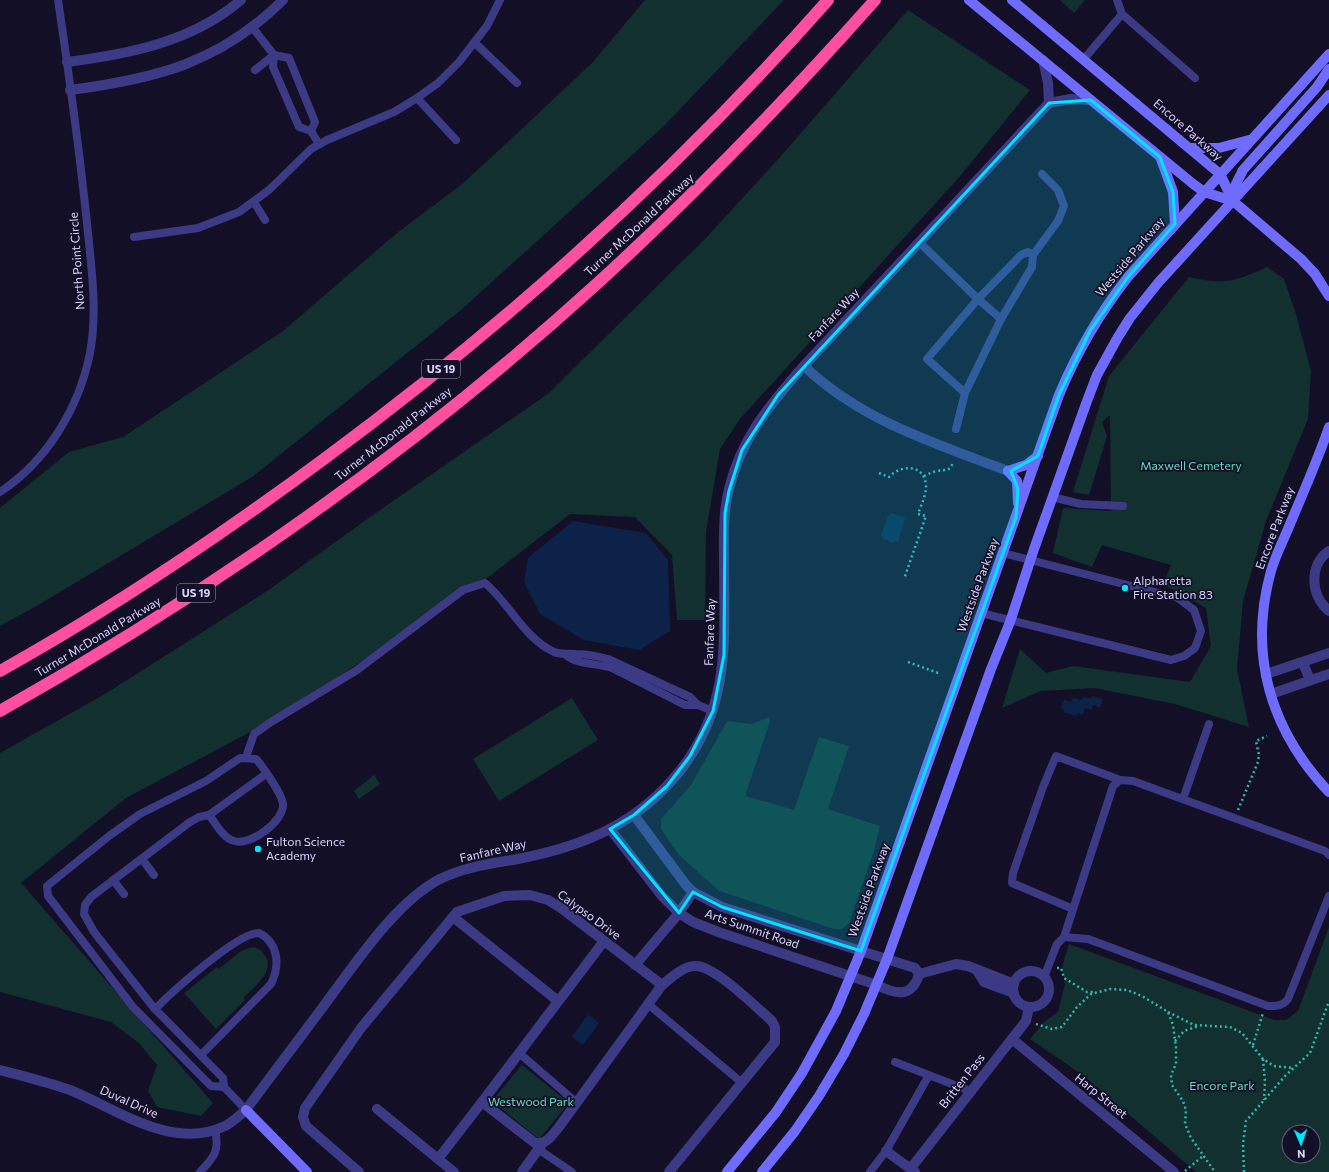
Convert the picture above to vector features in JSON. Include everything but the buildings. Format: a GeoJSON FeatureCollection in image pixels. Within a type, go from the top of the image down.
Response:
{"type":"FeatureCollection","features":[{"type":"Feature","properties":{"kind":"highway","name":"Turner McDonald Parkway"},"geometry":{"type":"LineString","coordinates":[[0,671],[135,590],[251,514],[416,390],[525,299],[624,209],[726,109],[828,0]]}},
{"type":"Feature","properties":{"kind":"highway","name":"Turner McDonald Parkway"},"geometry":{"type":"LineString","coordinates":[[0,711],[121,640],[220,577],[340,492],[486,379],[599,282],[692,194],[793,91],[875,0]]}},
{"type":"Feature","properties":{"kind":"main road","name":"Encore Parkway"},"geometry":{"type":"LineString","coordinates":[[1012,0],[1220,174],[1233,201],[1301,259],[1315,274],[1329,296]]}},
{"type":"Feature","properties":{"kind":"main road"},"geometry":{"type":"LineString","coordinates":[[970,1],[1204,192],[1233,201]]}},
{"type":"Feature","properties":{"kind":"main road","name":"Westside Parkway"},"geometry":{"type":"LineString","coordinates":[[727,1172],[776,1112],[802,1073],[825,1034],[851,976],[1059,395],[1079,350],[1090,331],[1128,277],[1329,54]]}},
{"type":"Feature","properties":{"kind":"main road"},"geometry":{"type":"LineString","coordinates":[[1233,201],[1235,186],[1243,170],[1317,87],[1329,69]]}},
{"type":"Feature","properties":{"kind":"main road"},"geometry":{"type":"LineString","coordinates":[[762,1172],[799,1125],[822,1091],[854,1036],[877,984],[991,669],[1010,622],[1030,560],[1096,375],[1118,337],[1153,289],[1329,95]]}},
{"type":"Feature","properties":{"kind":"main road"},"geometry":{"type":"LineString","coordinates":[[1190,148],[1226,147],[1251,140]]}},
{"type":"Feature","properties":{"kind":"main road"},"geometry":{"type":"LineString","coordinates":[[1160,157],[1173,192],[1175,224]]}},
{"type":"Feature","properties":{"kind":"main road","name":"Encore Parkway"},"geometry":{"type":"LineString","coordinates":[[1329,427],[1271,570],[1263,605],[1261,640],[1266,674],[1276,711],[1294,749],[1329,792]]}},
{"type":"Feature","properties":{"kind":"main road"},"geometry":{"type":"LineString","coordinates":[[1016,517],[1017,481],[1008,471],[1026,465],[1038,456]]}},
{"type":"Feature","properties":{"kind":"main road"},"geometry":{"type":"LineString","coordinates":[[246,1110],[307,1172]]}},
{"type":"Feature","properties":{"kind":"street"},"geometry":{"type":"LineString","coordinates":[[67,62],[116,56],[168,42],[216,18],[241,0]]}},
{"type":"Feature","properties":{"kind":"street"},"geometry":{"type":"LineString","coordinates":[[70,90],[150,77],[178,68],[230,42],[252,27],[283,0]]}},
{"type":"Feature","properties":{"kind":"street"},"geometry":{"type":"LineString","coordinates":[[1042,60],[1048,83],[1049,103],[1070,99],[1091,100]]}},
{"type":"Feature","properties":{"kind":"street","name":"Fanfare Way"},"geometry":{"type":"LineString","coordinates":[[246,1110],[348,973],[399,909],[419,892],[441,878],[473,867],[573,846],[610,829],[634,815],[652,800],[680,771],[702,737],[713,711],[724,654],[724,528],[728,491],[740,456],[752,430],[764,412],[804,366],[1049,103]]}},
{"type":"Feature","properties":{"kind":"street"},"geometry":{"type":"LineString","coordinates":[[804,366],[821,382],[855,406],[929,442],[1008,471]]}},
{"type":"Feature","properties":{"kind":"street"},"geometry":{"type":"LineString","coordinates":[[1329,551],[1319,564],[1315,575],[1314,587],[1317,599],[1329,611]]}},
{"type":"Feature","properties":{"kind":"street"},"geometry":{"type":"LineString","coordinates":[[1266,674],[1303,663],[1329,653]]}},
{"type":"Feature","properties":{"kind":"street"},"geometry":{"type":"LineString","coordinates":[[1303,663],[1310,680]]}},
{"type":"Feature","properties":{"kind":"street"},"geometry":{"type":"LineString","coordinates":[[1271,694],[1329,674]]}},
{"type":"Feature","properties":{"kind":"street","name":"Arts Summit Road"},"geometry":{"type":"LineString","coordinates":[[634,815],[676,874],[693,892],[722,906],[887,959]]}},
{"type":"Feature","properties":{"kind":"street","name":"Arts Summit Road"},"geometry":{"type":"LineString","coordinates":[[610,829],[662,896],[679,913],[707,928],[877,984]]}},
{"type":"Feature","properties":{"kind":"street"},"geometry":{"type":"LineString","coordinates":[[635,964],[679,913],[693,892]]}},
{"type":"Feature","properties":{"kind":"street","name":"Calypso Drive"},"geometry":{"type":"LineString","coordinates":[[358,1172],[306,1126],[303,1117],[305,1108],[361,1028],[457,912],[497,898],[530,895],[548,900],[561,908],[662,985]]}},
{"type":"Feature","properties":{"kind":"street"},"geometry":{"type":"LineString","coordinates":[[453,917],[558,1001]]}},
{"type":"Feature","properties":{"kind":"street"},"geometry":{"type":"LineString","coordinates":[[438,1158],[604,941]]}},
{"type":"Feature","properties":{"kind":"street"},"geometry":{"type":"LineString","coordinates":[[877,984],[889,991],[900,993],[911,989],[917,983],[919,974],[915,968],[887,959]]}},
{"type":"Feature","properties":{"kind":"street"},"geometry":{"type":"LineString","coordinates":[[919,974],[956,964],[976,969],[1014,989],[1019,1002],[1029,1007],[1040,1004],[1048,995],[1048,984],[1044,977],[1036,972],[1024,972],[1019,976],[1014,989]]}},
{"type":"Feature","properties":{"kind":"street"},"geometry":{"type":"LineString","coordinates":[[522,1172],[540,1146],[559,1127],[577,1103],[662,985],[684,968],[696,966],[702,967],[723,979],[772,1021],[776,1034],[775,1042],[669,1172]]}},
{"type":"Feature","properties":{"kind":"street","name":"Britten Pass"},"geometry":{"type":"LineString","coordinates":[[913,1170],[970,1091],[1026,1021],[1029,1007]]}},
{"type":"Feature","properties":{"kind":"street","name":"Harp Street"},"geometry":{"type":"LineString","coordinates":[[1012,1039],[1174,1172]]}},
{"type":"Feature","properties":{"kind":"street","name":"Duval Drive"},"geometry":{"type":"LineString","coordinates":[[0,1070],[70,1090],[160,1130],[184,1134],[215,1130],[226,1126],[246,1110]]}},
{"type":"Feature","properties":{"kind":"street"},"geometry":{"type":"LineString","coordinates":[[482,1102],[540,1146]]}},
{"type":"Feature","properties":{"kind":"street"},"geometry":{"type":"LineString","coordinates":[[377,1109],[454,1172]]}},
{"type":"Feature","properties":{"kind":"street"},"geometry":{"type":"LineString","coordinates":[[886,1151],[913,1170]]}},
{"type":"Feature","properties":{"kind":"lane","name":"North Point Circle"},"geometry":{"type":"LineString","coordinates":[[0,492],[43,454],[62,425],[78,394],[90,354],[93,312],[92,290],[81,165],[58,0]]}},
{"type":"Feature","properties":{"kind":"lane"},"geometry":{"type":"LineString","coordinates":[[134,237],[198,228],[239,212],[254,202],[311,149],[319,144],[394,112],[417,98],[438,83],[475,43],[487,26],[500,0]]}},
{"type":"Feature","properties":{"kind":"lane"},"geometry":{"type":"LineString","coordinates":[[1117,0],[1122,14],[1195,78]]}},
{"type":"Feature","properties":{"kind":"lane"},"geometry":{"type":"LineString","coordinates":[[1084,59],[1122,14]]}},
{"type":"Feature","properties":{"kind":"lane"},"geometry":{"type":"LineString","coordinates":[[252,27],[274,55],[289,58],[314,122],[311,131]]}},
{"type":"Feature","properties":{"kind":"lane"},"geometry":{"type":"LineString","coordinates":[[475,43],[517,83]]}},
{"type":"Feature","properties":{"kind":"lane"},"geometry":{"type":"LineString","coordinates":[[256,70],[274,55]]}},
{"type":"Feature","properties":{"kind":"lane"},"geometry":{"type":"LineString","coordinates":[[274,55],[273,67],[299,128],[311,131],[319,144]]}},
{"type":"Feature","properties":{"kind":"lane"},"geometry":{"type":"LineString","coordinates":[[417,98],[456,140]]}},
{"type":"Feature","properties":{"kind":"lane"},"geometry":{"type":"LineString","coordinates":[[956,429],[964,393],[1001,319],[1032,267],[1033,255],[1058,221],[1064,206],[1058,190],[1042,174]]}},
{"type":"Feature","properties":{"kind":"lane"},"geometry":{"type":"LineString","coordinates":[[254,202],[265,220]]}},
{"type":"Feature","properties":{"kind":"lane"},"geometry":{"type":"LineString","coordinates":[[919,242],[978,300],[1001,319]]}},
{"type":"Feature","properties":{"kind":"lane"},"geometry":{"type":"LineString","coordinates":[[964,393],[927,358],[978,300],[1022,255],[1028,252],[1033,255]]}},
{"type":"Feature","properties":{"kind":"lane"},"geometry":{"type":"LineString","coordinates":[[1052,497],[1081,504],[1123,506]]}},
{"type":"Feature","properties":{"kind":"lane"},"geometry":{"type":"LineString","coordinates":[[981,613],[1010,622],[1171,660],[1184,656],[1195,648],[1201,631],[1194,610],[1178,598],[1003,553]]}},
{"type":"Feature","properties":{"kind":"lane"},"geometry":{"type":"LineString","coordinates":[[246,757],[254,734],[271,722],[357,670],[464,590],[485,583],[495,591],[534,637],[554,652],[566,655],[596,656],[608,659],[690,697],[698,705],[713,711]]}},
{"type":"Feature","properties":{"kind":"lane"},"geometry":{"type":"LineString","coordinates":[[1183,799],[1209,724]]}},
{"type":"Feature","properties":{"kind":"lane"},"geometry":{"type":"LineString","coordinates":[[1073,909],[1012,883],[1013,873],[1043,787],[1056,756],[1120,780],[1133,781],[1183,799],[1324,851],[1329,855]]}},
{"type":"Feature","properties":{"kind":"lane"},"geometry":{"type":"LineString","coordinates":[[209,815],[224,834],[234,841],[243,842],[257,836],[278,819],[283,804],[280,795],[256,759],[246,757],[240,758],[206,781],[140,814],[66,869],[47,886],[46,890],[48,896],[133,1007],[211,1086],[224,1087]]}},
{"type":"Feature","properties":{"kind":"lane"},"geometry":{"type":"LineString","coordinates":[[246,1110],[224,1087],[223,1078],[155,1009],[114,960],[94,932],[84,914],[85,905],[91,897],[113,880],[190,822],[199,817],[209,815],[266,774]]}},
{"type":"Feature","properties":{"kind":"lane"},"geometry":{"type":"LineString","coordinates":[[1044,977],[1057,944],[1064,937],[1113,786],[1120,780]]}},
{"type":"Feature","properties":{"kind":"lane"},"geometry":{"type":"LineString","coordinates":[[142,859],[154,875]]}},
{"type":"Feature","properties":{"kind":"lane"},"geometry":{"type":"LineString","coordinates":[[113,880],[124,894]]}},
{"type":"Feature","properties":{"kind":"lane"},"geometry":{"type":"LineString","coordinates":[[1064,937],[1088,939],[1266,1005],[1284,1005],[1288,999],[1329,896]]}},
{"type":"Feature","properties":{"kind":"lane"},"geometry":{"type":"LineString","coordinates":[[155,1009],[176,988],[230,946],[248,935],[259,933],[268,940],[274,949],[277,963],[277,971],[271,984],[201,1055]]}},
{"type":"Feature","properties":{"kind":"lane"},"geometry":{"type":"LineString","coordinates":[[648,1004],[742,1082]]}},
{"type":"Feature","properties":{"kind":"lane"},"geometry":{"type":"LineString","coordinates":[[519,1054],[577,1103]]}},
{"type":"Feature","properties":{"kind":"lane"},"geometry":{"type":"LineString","coordinates":[[895,1062],[970,1091]]}},
{"type":"Feature","properties":{"kind":"lane"},"geometry":{"type":"LineString","coordinates":[[870,1172],[886,1151],[929,1075]]}},
{"type":"Feature","properties":{"kind":"lane"},"geometry":{"type":"LineString","coordinates":[[200,1172],[215,1154],[218,1144],[215,1130]]}},
{"type":"Feature","properties":{"kind":"lane"},"geometry":{"type":"LineString","coordinates":[[540,1146],[572,1172]]}},
{"type":"Feature","properties":{"kind":"path"},"geometry":{"type":"LineString","coordinates":[[924,476],[938,471],[948,470],[954,461]]}},
{"type":"Feature","properties":{"kind":"path"},"geometry":{"type":"LineString","coordinates":[[880,474],[889,477],[897,470],[906,468],[918,471],[924,476],[926,493],[918,514],[926,516],[904,579]]}},
{"type":"Feature","properties":{"kind":"path"},"geometry":{"type":"LineString","coordinates":[[908,662],[941,674]]}},
{"type":"Feature","properties":{"kind":"path"},"geometry":{"type":"LineString","coordinates":[[1235,818],[1258,762],[1259,755],[1256,741],[1267,736]]}},
{"type":"Feature","properties":{"kind":"path"},"geometry":{"type":"LineString","coordinates":[[1048,967],[1061,968],[1064,978],[1087,992],[1095,993]]}},
{"type":"Feature","properties":{"kind":"path"},"geometry":{"type":"LineString","coordinates":[[1026,1021],[1052,1029],[1062,1026],[1077,1007],[1095,993],[1110,988],[1127,990],[1147,999],[1168,1012],[1194,1025],[1230,1027],[1242,1033],[1263,1059],[1274,1066],[1294,1068]]}},
{"type":"Feature","properties":{"kind":"path"},"geometry":{"type":"LineString","coordinates":[[1244,1172],[1243,1144],[1246,1121],[1294,1068],[1310,1053],[1329,1001]]}},
{"type":"Feature","properties":{"kind":"path"},"geometry":{"type":"LineString","coordinates":[[1253,1045],[1266,1005]]}},
{"type":"Feature","properties":{"kind":"path"},"geometry":{"type":"LineString","coordinates":[[1168,1012],[1173,1025],[1175,1041],[1176,1064],[1171,1075],[1172,1085],[1183,1101],[1186,1110],[1185,1124],[1191,1138],[1215,1172]]}},
{"type":"Feature","properties":{"kind":"path"},"geometry":{"type":"LineString","coordinates":[[1175,1041],[1184,1031],[1199,1025]]}},
{"type":"Feature","properties":{"kind":"path"},"geometry":{"type":"LineString","coordinates":[[1263,1059],[1265,1082],[1264,1100]]}},
{"type":"Feature","properties":{"kind":"path"},"geometry":{"type":"LineString","coordinates":[[1184,1172],[1203,1156]]}},
{"type":"Feature","properties":{"kind":"highlighted area"},"geometry":{"type":"Polygon","coordinates":[[[1091,100],[1160,157],[1173,192],[1175,224],[1128,277],[1090,331],[1059,395],[1038,456],[1011,471],[1018,489],[1016,517],[861,951],[722,907],[693,892],[679,913],[610,829],[634,815],[667,786],[690,756],[713,711],[724,655],[725,513],[729,491],[742,450],[778,395],[1049,103],[1091,100]]]}},
{"type":"Feature","properties":{"kind":"green space"},"geometry":{"type":"Polygon","coordinates":[[[645,0],[784,0],[664,126],[461,310],[252,477],[40,604],[0,626],[0,508],[69,452],[123,437],[283,331],[397,233],[461,185],[593,62],[645,0]]]}},
{"type":"Feature","properties":{"kind":"green space"},"geometry":{"type":"Polygon","coordinates":[[[1060,0],[1085,0],[1074,13],[1060,0]]]}},
{"type":"Feature","properties":{"kind":"green space"},"geometry":{"type":"Polygon","coordinates":[[[908,10],[1030,90],[962,174],[740,419],[720,449],[706,532],[705,620],[677,620],[672,555],[635,517],[570,514],[482,582],[269,722],[126,798],[21,883],[213,1103],[201,1116],[157,1107],[148,1091],[157,1065],[139,1043],[111,1022],[0,992],[0,753],[105,694],[270,589],[373,515],[549,393],[706,238],[781,156],[908,10]]]}},
{"type":"Feature","properties":{"kind":"green space","name":"Maxwell Cemetery"},"geometry":{"type":"Polygon","coordinates":[[[1267,267],[1284,279],[1296,314],[1311,371],[1308,419],[1266,521],[1243,601],[1237,669],[1249,727],[1175,704],[1094,688],[1041,691],[1002,708],[1020,649],[1046,673],[1073,666],[1190,682],[1211,646],[1206,608],[1163,584],[1171,565],[1102,545],[1092,567],[1053,553],[1063,508],[1111,511],[1110,415],[1102,422],[1107,436],[1089,495],[1073,492],[1109,376],[1189,277],[1212,281],[1229,281],[1267,267]]]}},
{"type":"Feature","properties":{"kind":"green space"},"geometry":{"type":"Polygon","coordinates":[[[572,698],[598,740],[499,801],[473,759],[572,698]]]}},
{"type":"Feature","properties":{"kind":"green space"},"geometry":{"type":"Polygon","coordinates":[[[769,717],[770,721],[745,796],[794,810],[819,737],[849,746],[828,809],[880,826],[874,851],[849,923],[842,929],[834,929],[719,891],[679,855],[661,829],[661,819],[691,785],[727,721],[752,724],[769,717]]]}},
{"type":"Feature","properties":{"kind":"green space"},"geometry":{"type":"Polygon","coordinates":[[[374,775],[380,784],[359,799],[354,791],[374,775]]]}},
{"type":"Feature","properties":{"kind":"green space","name":"Encore Park"},"geometry":{"type":"Polygon","coordinates":[[[1329,927],[1329,1172],[1196,1172],[1084,1076],[1030,1039],[1044,1022],[1058,1012],[1065,984],[1062,967],[1069,944],[1274,1020],[1286,1020],[1298,1011],[1329,927]]]}},
{"type":"Feature","properties":{"kind":"green space"},"geometry":{"type":"Polygon","coordinates":[[[253,947],[257,948],[263,953],[268,962],[266,973],[243,998],[245,1000],[216,1029],[184,993],[217,967],[219,969],[241,951],[253,947]]]}},
{"type":"Feature","properties":{"kind":"green space","name":"Westwood Park"},"geometry":{"type":"Polygon","coordinates":[[[522,1065],[569,1103],[539,1139],[492,1101],[522,1065]]]}},
{"type":"Feature","properties":{"kind":"water"},"geometry":{"type":"Polygon","coordinates":[[[891,513],[904,517],[905,519],[898,542],[895,541],[894,543],[883,539],[881,536],[888,515],[890,516],[891,513]]]}},
{"type":"Feature","properties":{"kind":"water"},"geometry":{"type":"Polygon","coordinates":[[[573,521],[646,533],[668,560],[670,631],[639,650],[584,640],[540,614],[524,582],[528,558],[573,521]]]}},
{"type":"Feature","properties":{"kind":"water"},"geometry":{"type":"Polygon","coordinates":[[[1092,696],[1103,699],[1100,708],[1093,705],[1092,710],[1085,708],[1083,715],[1077,713],[1076,716],[1063,712],[1064,709],[1061,708],[1064,700],[1071,702],[1073,698],[1081,700],[1083,697],[1091,699],[1092,696]]]}},
{"type":"Feature","properties":{"kind":"water"},"geometry":{"type":"Polygon","coordinates":[[[588,1014],[599,1023],[583,1045],[572,1037],[588,1014]]]}},
{"type":"Feature","properties":{"kind":"place","name":"Alpharetta Fire Station 83"},"geometry":{"type":"Point","coordinates":[1125,588]}},
{"type":"Feature","properties":{"kind":"place","name":"Fulton Science Academy"},"geometry":{"type":"Point","coordinates":[258,849]}}]}
